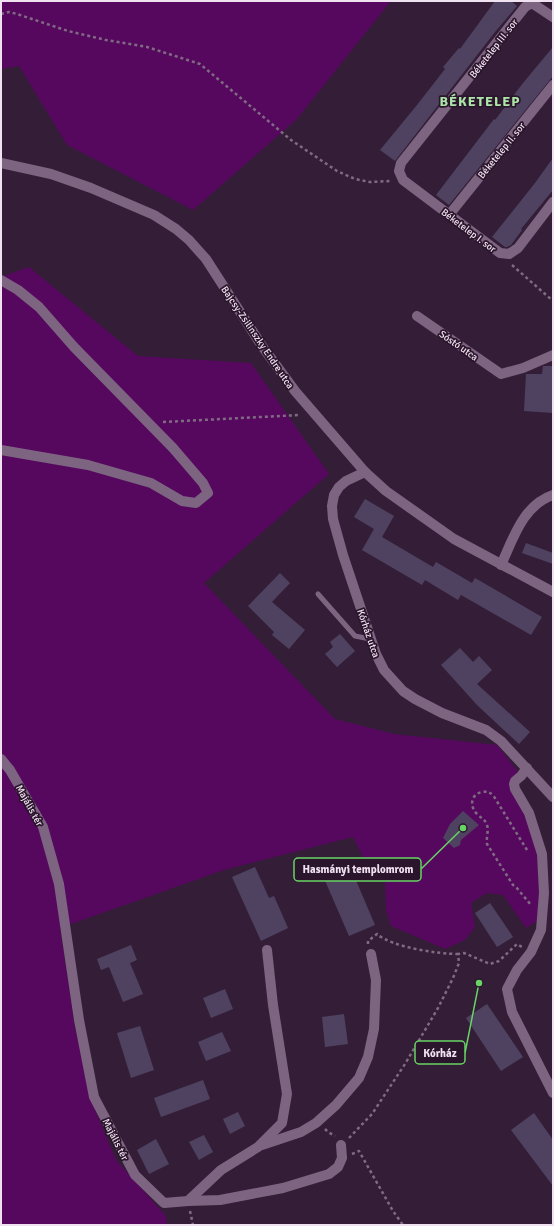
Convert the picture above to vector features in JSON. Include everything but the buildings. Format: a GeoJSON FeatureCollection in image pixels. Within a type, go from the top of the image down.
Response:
{"type":"FeatureCollection","features":[{"type":"Feature","properties":{"kind":"street","name":"Béketelep III. sor"},"geometry":{"type":"LineString","coordinates":[[401,175],[401,163],[525,7],[532,3],[553,17]]}},
{"type":"Feature","properties":{"kind":"street","name":"Béketelep II. sor"},"geometry":{"type":"LineString","coordinates":[[449,215],[553,85]]}},
{"type":"Feature","properties":{"kind":"street","name":"Bajcsy-Zsilinszky Endre utca"},"geometry":{"type":"LineString","coordinates":[[1,163],[52,174],[91,188],[154,215],[176,229],[189,240],[206,260],[262,346],[295,391],[365,472],[386,491],[454,539],[553,592]]}},
{"type":"Feature","properties":{"kind":"street","name":"Béketelep I. sor"},"geometry":{"type":"LineString","coordinates":[[401,175],[449,215],[499,253],[509,254],[518,248],[553,202]]}},
{"type":"Feature","properties":{"kind":"street"},"geometry":{"type":"LineString","coordinates":[[1,280],[18,290],[39,306],[74,347],[173,448],[203,483],[208,493],[196,503],[182,501],[151,483],[88,465],[1,450]]}},
{"type":"Feature","properties":{"kind":"street","name":"Sóstó utca"},"geometry":{"type":"LineString","coordinates":[[417,316],[502,374],[523,368],[553,355]]}},
{"type":"Feature","properties":{"kind":"street","name":"Kórház utca"},"geometry":{"type":"LineString","coordinates":[[365,472],[346,481],[339,487],[334,495],[332,506],[333,519],[343,555],[376,654],[384,670],[403,691],[415,699],[442,713],[486,730],[501,741],[553,797]]}},
{"type":"Feature","properties":{"kind":"street"},"geometry":{"type":"LineString","coordinates":[[501,565],[521,521],[534,506],[545,497],[553,495]]}},
{"type":"Feature","properties":{"kind":"street","name":"Majális tér"},"geometry":{"type":"LineString","coordinates":[[1,759],[10,770],[43,827],[59,884],[79,1020],[94,1097],[135,1175],[164,1203],[220,1200],[277,1189],[329,1174],[338,1167],[342,1158],[342,1141]]}},
{"type":"Feature","properties":{"kind":"street"},"geometry":{"type":"LineString","coordinates":[[527,768],[514,784],[529,813],[542,854],[544,893],[541,930],[532,952],[517,970],[507,989],[512,1012],[553,1093]]}},
{"type":"Feature","properties":{"kind":"street"},"geometry":{"type":"LineString","coordinates":[[258,1147],[282,1123],[287,1094],[273,1005],[267,950]]}},
{"type":"Feature","properties":{"kind":"street"},"geometry":{"type":"LineString","coordinates":[[188,1201],[221,1170],[258,1147],[301,1132],[319,1120],[336,1105],[359,1078],[368,1057],[374,1029],[376,980],[371,954]]}},
{"type":"Feature","properties":{"kind":"lane"},"geometry":{"type":"LineString","coordinates":[[318,594],[355,636],[371,639]]}},
{"type":"Feature","properties":{"kind":"path"},"geometry":{"type":"LineString","coordinates":[[1,14],[9,12],[17,14],[68,31],[106,40],[147,47],[200,64],[291,140],[337,171],[355,179],[370,182],[401,175]]}},
{"type":"Feature","properties":{"kind":"path"},"geometry":{"type":"LineString","coordinates":[[499,253],[553,302]]}},
{"type":"Feature","properties":{"kind":"path"},"geometry":{"type":"LineString","coordinates":[[148,423],[315,414]]}},
{"type":"Feature","properties":{"kind":"path"},"geometry":{"type":"LineString","coordinates":[[529,854],[493,795],[488,791],[475,794],[472,798],[473,808],[486,823],[488,830],[486,838],[487,844],[513,885],[535,911],[539,912],[542,908]]}},
{"type":"Feature","properties":{"kind":"path"},"geometry":{"type":"LineString","coordinates":[[381,938],[402,945],[444,954],[464,953],[490,964],[499,961],[516,944],[532,952]]}},
{"type":"Feature","properties":{"kind":"path"},"geometry":{"type":"LineString","coordinates":[[342,1141],[349,1137],[372,1114],[405,1064],[438,1008],[453,978],[459,963],[458,954]]}},
{"type":"Feature","properties":{"kind":"path"},"geometry":{"type":"LineString","coordinates":[[319,1120],[328,1132],[342,1141]]}},
{"type":"Feature","properties":{"kind":"path"},"geometry":{"type":"LineString","coordinates":[[342,1141],[349,1137]]}},
{"type":"Feature","properties":{"kind":"path"},"geometry":{"type":"LineString","coordinates":[[359,1151],[403,1225]]}},
{"type":"Feature","properties":{"kind":"shaded area"},"geometry":{"type":"Polygon","coordinates":[[[1,1],[391,1],[297,119],[193,210],[67,145],[19,66],[1,69],[1,1]]]}},
{"type":"Feature","properties":{"kind":"shaded area"},"geometry":{"type":"Polygon","coordinates":[[[29,267],[138,356],[251,363],[329,474],[204,583],[335,719],[394,734],[497,745],[519,773],[513,780],[539,849],[540,905],[536,922],[526,928],[503,895],[487,893],[471,903],[475,927],[465,940],[445,949],[391,926],[386,911],[385,882],[369,870],[353,837],[224,870],[60,928],[75,1028],[95,1110],[116,1160],[166,1216],[167,1225],[1,1225],[1,277],[29,267]]]}},
{"type":"Feature","properties":{"kind":"place","name":"Hasmányi templomrom"},"geometry":{"type":"Point","coordinates":[463,828]}},
{"type":"Feature","properties":{"kind":"place","name":"Kórház"},"geometry":{"type":"Point","coordinates":[479,983]}},
{"type":"Feature","properties":{"kind":"district","name":"BÉKETELEP"},"geometry":{"type":"Point","coordinates":[480,101]}}]}
